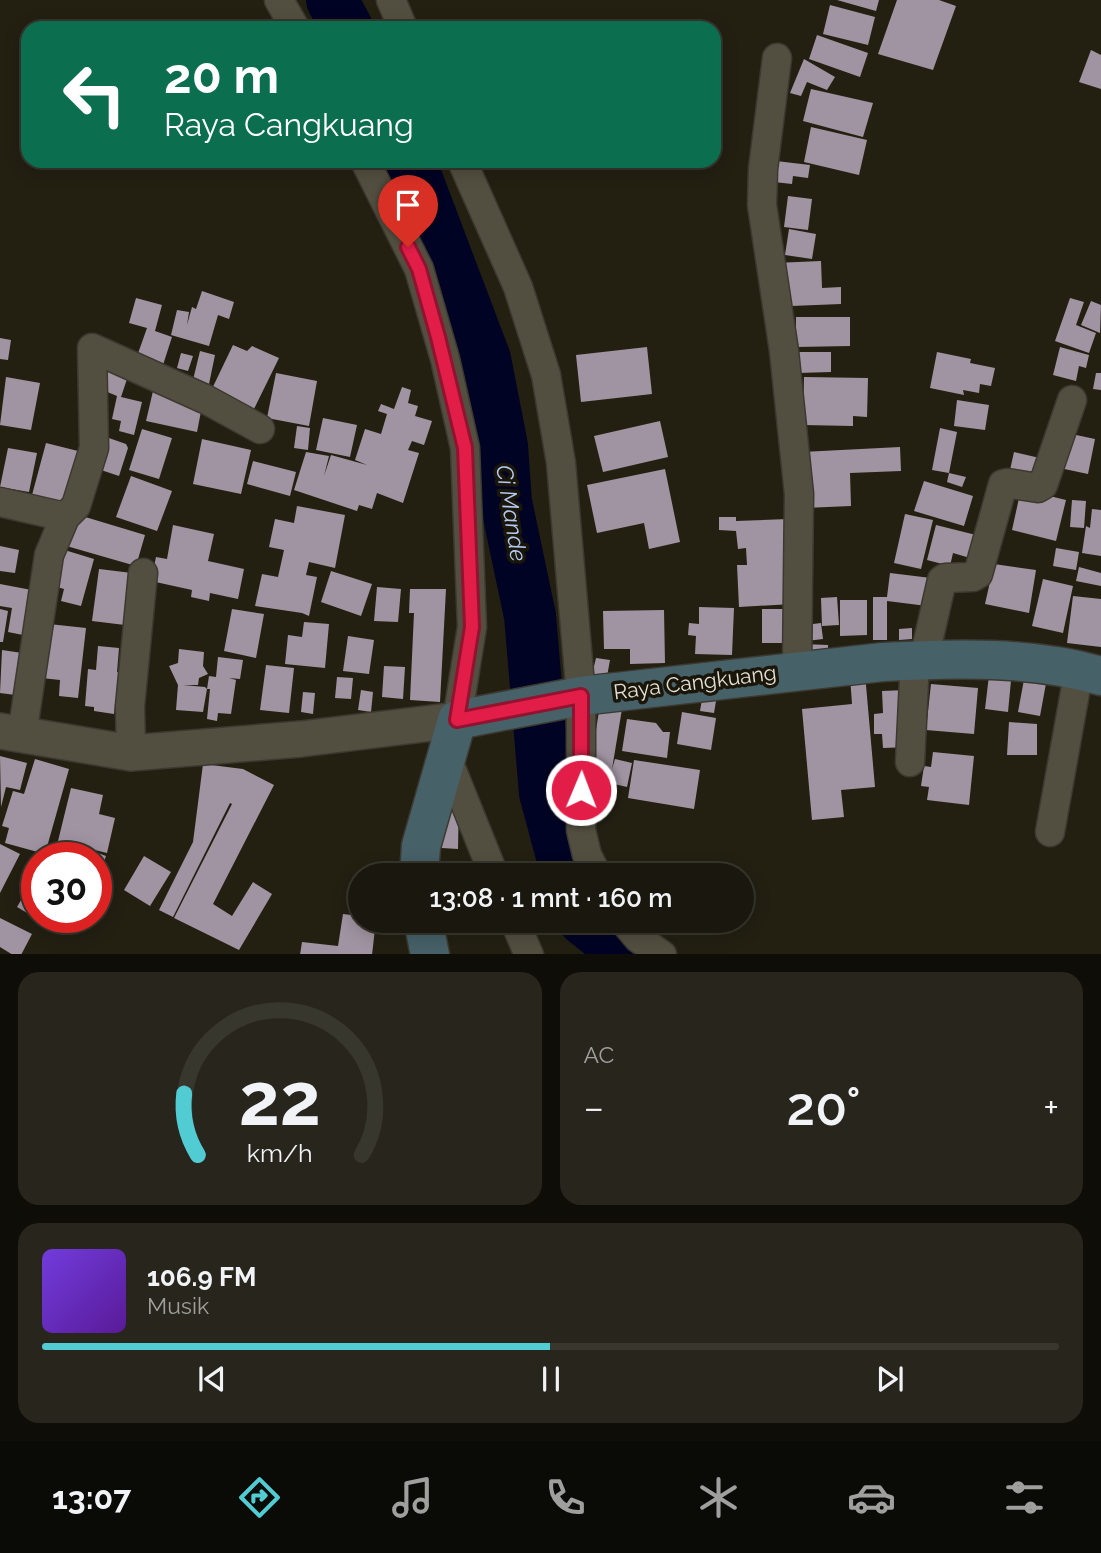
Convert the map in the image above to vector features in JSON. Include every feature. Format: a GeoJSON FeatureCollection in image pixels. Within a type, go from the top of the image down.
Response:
{"type":"FeatureCollection","features":[{"type":"Feature","properties":{"kind":"main road","name":"Raya Cangkuang"},"geometry":{"type":"LineString","coordinates":[[463,720],[581,696],[797,670],[920,659],[1026,663],[1090,673]]}},
{"type":"Feature","properties":{"kind":"main road"},"geometry":{"type":"LineString","coordinates":[[420,863],[421,846],[447,758],[463,720]]}},
{"type":"Feature","properties":{"kind":"main road"},"geometry":{"type":"LineString","coordinates":[[426,933],[430,954]]}},
{"type":"Feature","properties":{"kind":"street"},"geometry":{"type":"LineString","coordinates":[[279,0],[291,21]]}},
{"type":"Feature","properties":{"kind":"street"},"geometry":{"type":"LineString","coordinates":[[391,0],[400,21]]}},
{"type":"Feature","properties":{"kind":"street"},"geometry":{"type":"LineString","coordinates":[[777,58],[763,169],[762,205],[784,351],[799,494],[797,670]]}},
{"type":"Feature","properties":{"kind":"street"},"geometry":{"type":"LineString","coordinates":[[368,168],[419,269],[465,448],[472,627],[463,720]]}},
{"type":"Feature","properties":{"kind":"street"},"geometry":{"type":"LineString","coordinates":[[464,168],[518,287],[546,375],[561,463],[581,696],[581,830],[591,863]]}},
{"type":"Feature","properties":{"kind":"street"},"geometry":{"type":"LineString","coordinates":[[11,733],[49,555],[65,517],[76,506],[94,448],[92,348],[205,399],[260,429]]}},
{"type":"Feature","properties":{"kind":"street"},"geometry":{"type":"LineString","coordinates":[[910,762],[920,659],[942,580],[973,577],[978,574],[1003,484],[1038,488],[1043,485],[1072,400]]}},
{"type":"Feature","properties":{"kind":"street"},"geometry":{"type":"LineString","coordinates":[[0,502],[65,517]]}},
{"type":"Feature","properties":{"kind":"street"},"geometry":{"type":"LineString","coordinates":[[131,753],[130,706],[143,573]]}},
{"type":"Feature","properties":{"kind":"street"},"geometry":{"type":"LineString","coordinates":[[1050,832],[1090,673]]}},
{"type":"Feature","properties":{"kind":"street","name":"Raya Cangkuang"},"geometry":{"type":"LineString","coordinates":[[11,733],[131,753],[463,720]]}},
{"type":"Feature","properties":{"kind":"street"},"geometry":{"type":"LineString","coordinates":[[447,758],[489,863]]}},
{"type":"Feature","properties":{"kind":"street"},"geometry":{"type":"LineString","coordinates":[[520,933],[529,954]]}},
{"type":"Feature","properties":{"kind":"street"},"geometry":{"type":"LineString","coordinates":[[634,933],[662,954]]}},
{"type":"Feature","properties":{"kind":"building"},"geometry":{"type":"Polygon","coordinates":[[[837,0],[879,0],[876,11],[837,0]]]}},
{"type":"Feature","properties":{"kind":"building"},"geometry":{"type":"Polygon","coordinates":[[[897,0],[939,0],[956,6],[933,70],[878,54],[897,0]]]}},
{"type":"Feature","properties":{"kind":"building"},"geometry":{"type":"Polygon","coordinates":[[[830,5],[875,17],[868,45],[823,34],[830,5]]]}},
{"type":"Feature","properties":{"kind":"building"},"geometry":{"type":"Polygon","coordinates":[[[817,35],[868,53],[860,77],[809,59],[817,35]]]}},
{"type":"Feature","properties":{"kind":"building"},"geometry":{"type":"Polygon","coordinates":[[[1091,50],[1101,55],[1101,89],[1079,82],[1091,50]]]}},
{"type":"Feature","properties":{"kind":"building"},"geometry":{"type":"Polygon","coordinates":[[[804,59],[835,77],[827,90],[807,82],[801,96],[790,93],[804,59]]]}},
{"type":"Feature","properties":{"kind":"building"},"geometry":{"type":"Polygon","coordinates":[[[811,89],[873,103],[863,137],[803,121],[811,89]]]}},
{"type":"Feature","properties":{"kind":"building"},"geometry":{"type":"Polygon","coordinates":[[[811,127],[867,140],[859,175],[804,162],[811,127]]]}},
{"type":"Feature","properties":{"kind":"building"},"geometry":{"type":"Polygon","coordinates":[[[776,161],[810,165],[808,178],[793,176],[792,184],[774,182],[776,161]]]}},
{"type":"Feature","properties":{"kind":"building"},"geometry":{"type":"Polygon","coordinates":[[[788,196],[812,199],[808,230],[784,227],[788,196]]]}},
{"type":"Feature","properties":{"kind":"building"},"geometry":{"type":"Polygon","coordinates":[[[789,229],[816,234],[812,259],[785,255],[789,229]]]}},
{"type":"Feature","properties":{"kind":"building"},"geometry":{"type":"Polygon","coordinates":[[[821,261],[822,288],[841,287],[841,304],[791,306],[791,296],[776,297],[775,263],[821,261]]]}},
{"type":"Feature","properties":{"kind":"building"},"geometry":{"type":"Polygon","coordinates":[[[202,291],[234,302],[229,319],[218,315],[209,346],[171,335],[177,310],[189,312],[187,325],[192,307],[196,309],[202,291]]]}},
{"type":"Feature","properties":{"kind":"building"},"geometry":{"type":"Polygon","coordinates":[[[136,298],[162,305],[155,331],[172,337],[162,368],[136,359],[147,328],[129,323],[136,298]]]}},
{"type":"Feature","properties":{"kind":"building"},"geometry":{"type":"Polygon","coordinates":[[[1070,298],[1084,302],[1076,325],[1096,333],[1089,353],[1055,341],[1070,298]]]}},
{"type":"Feature","properties":{"kind":"building"},"geometry":{"type":"Polygon","coordinates":[[[1091,301],[1101,305],[1100,333],[1081,325],[1091,301]]]}},
{"type":"Feature","properties":{"kind":"building"},"geometry":{"type":"Polygon","coordinates":[[[796,317],[850,317],[850,346],[796,347],[796,317]]]}},
{"type":"Feature","properties":{"kind":"building"},"geometry":{"type":"Polygon","coordinates":[[[0,338],[11,340],[8,360],[0,359],[0,338]]]}},
{"type":"Feature","properties":{"kind":"building"},"geometry":{"type":"Polygon","coordinates":[[[233,345],[247,351],[252,346],[279,358],[251,415],[209,395],[233,345]]]}},
{"type":"Feature","properties":{"kind":"building"},"geometry":{"type":"Polygon","coordinates":[[[647,347],[652,394],[581,402],[576,355],[647,347]]]}},
{"type":"Feature","properties":{"kind":"building"},"geometry":{"type":"Polygon","coordinates":[[[1060,347],[1089,355],[1086,368],[1079,366],[1076,381],[1053,375],[1060,347]]]}},
{"type":"Feature","properties":{"kind":"building"},"geometry":{"type":"Polygon","coordinates":[[[200,351],[215,355],[209,384],[193,380],[200,351]]]}},
{"type":"Feature","properties":{"kind":"building"},"geometry":{"type":"Polygon","coordinates":[[[798,352],[831,352],[831,372],[798,373],[798,352]]]}},
{"type":"Feature","properties":{"kind":"building"},"geometry":{"type":"Polygon","coordinates":[[[937,352],[971,359],[970,363],[995,368],[991,386],[980,384],[979,393],[963,390],[964,395],[930,388],[937,352]]]}},
{"type":"Feature","properties":{"kind":"building"},"geometry":{"type":"Polygon","coordinates":[[[181,353],[193,356],[188,371],[177,368],[181,353]]]}},
{"type":"Feature","properties":{"kind":"building"},"geometry":{"type":"Polygon","coordinates":[[[103,358],[131,367],[121,397],[142,402],[134,435],[119,431],[121,421],[112,419],[117,396],[93,386],[103,358]]]}},
{"type":"Feature","properties":{"kind":"building"},"geometry":{"type":"Polygon","coordinates":[[[276,373],[317,381],[309,426],[267,418],[276,373]]]}},
{"type":"Feature","properties":{"kind":"building"},"geometry":{"type":"Polygon","coordinates":[[[1096,373],[1101,373],[1101,390],[1093,389],[1096,373]]]}},
{"type":"Feature","properties":{"kind":"building"},"geometry":{"type":"Polygon","coordinates":[[[6,377],[40,383],[31,430],[0,425],[6,377]]]}},
{"type":"Feature","properties":{"kind":"building"},"geometry":{"type":"Polygon","coordinates":[[[804,377],[868,378],[867,417],[853,416],[853,426],[803,425],[804,377]]]}},
{"type":"Feature","properties":{"kind":"building"},"geometry":{"type":"Polygon","coordinates":[[[402,387],[411,390],[408,403],[418,406],[415,416],[432,421],[424,445],[412,441],[408,450],[419,453],[403,503],[377,493],[372,509],[359,505],[357,511],[294,490],[306,452],[329,456],[324,476],[331,455],[367,465],[355,460],[365,429],[381,434],[387,414],[378,411],[381,404],[394,409],[402,387]]]}},
{"type":"Feature","properties":{"kind":"building"},"geometry":{"type":"Polygon","coordinates":[[[153,391],[203,401],[197,432],[146,421],[153,391]]]}},
{"type":"Feature","properties":{"kind":"building"},"geometry":{"type":"Polygon","coordinates":[[[957,400],[989,405],[985,430],[954,426],[957,400]]]}},
{"type":"Feature","properties":{"kind":"building"},"geometry":{"type":"Polygon","coordinates":[[[323,418],[357,425],[350,457],[316,450],[323,418]]]}},
{"type":"Feature","properties":{"kind":"building"},"geometry":{"type":"Polygon","coordinates":[[[660,421],[668,457],[603,472],[594,436],[660,421]]]}},
{"type":"Feature","properties":{"kind":"building"},"geometry":{"type":"Polygon","coordinates":[[[297,426],[310,428],[308,450],[294,448],[297,426]]]}},
{"type":"Feature","properties":{"kind":"building"},"geometry":{"type":"Polygon","coordinates":[[[940,428],[957,432],[949,473],[932,470],[940,428]]]}},
{"type":"Feature","properties":{"kind":"building"},"geometry":{"type":"Polygon","coordinates":[[[142,429],[172,438],[159,479],[129,470],[142,429]]]}},
{"type":"Feature","properties":{"kind":"building"},"geometry":{"type":"Polygon","coordinates":[[[1062,432],[1095,439],[1088,474],[1055,467],[1062,432]]]}},
{"type":"Feature","properties":{"kind":"building"},"geometry":{"type":"Polygon","coordinates":[[[106,437],[126,444],[128,448],[119,476],[95,468],[106,437]]]}},
{"type":"Feature","properties":{"kind":"building"},"geometry":{"type":"Polygon","coordinates":[[[202,439],[251,450],[241,494],[193,484],[202,439]]]}},
{"type":"Feature","properties":{"kind":"building"},"geometry":{"type":"Polygon","coordinates":[[[46,443],[86,453],[72,506],[32,495],[46,443]]]}},
{"type":"Feature","properties":{"kind":"building"},"geometry":{"type":"Polygon","coordinates":[[[900,447],[901,471],[850,473],[851,506],[804,508],[802,452],[900,447]]]}},
{"type":"Feature","properties":{"kind":"building"},"geometry":{"type":"Polygon","coordinates":[[[8,448],[37,453],[29,492],[0,487],[8,448]]]}},
{"type":"Feature","properties":{"kind":"building"},"geometry":{"type":"Polygon","coordinates":[[[1014,452],[1044,459],[1043,478],[1010,470],[1014,452]]]}},
{"type":"Feature","properties":{"kind":"building"},"geometry":{"type":"Polygon","coordinates":[[[253,461],[296,472],[290,496],[247,484],[253,461]]]}},
{"type":"Feature","properties":{"kind":"building"},"geometry":{"type":"Polygon","coordinates":[[[665,469],[680,542],[649,549],[644,523],[597,533],[587,485],[665,469]]]}},
{"type":"Feature","properties":{"kind":"building"},"geometry":{"type":"Polygon","coordinates":[[[949,473],[966,477],[962,487],[947,482],[949,473]]]}},
{"type":"Feature","properties":{"kind":"building"},"geometry":{"type":"Polygon","coordinates":[[[131,476],[172,491],[157,531],[116,517],[131,476]]]}},
{"type":"Feature","properties":{"kind":"building"},"geometry":{"type":"Polygon","coordinates":[[[924,481],[973,496],[964,526],[914,511],[924,481]]]}},
{"type":"Feature","properties":{"kind":"building"},"geometry":{"type":"Polygon","coordinates":[[[1021,489],[1066,500],[1056,541],[1012,530],[1021,489]]]}},
{"type":"Feature","properties":{"kind":"building"},"geometry":{"type":"Polygon","coordinates":[[[1072,500],[1086,501],[1084,528],[1070,527],[1072,500]]]}},
{"type":"Feature","properties":{"kind":"building"},"geometry":{"type":"Polygon","coordinates":[[[297,506],[345,515],[335,568],[309,562],[306,575],[317,577],[309,616],[255,606],[262,574],[278,577],[284,550],[269,547],[275,519],[294,523],[297,506]]]}},
{"type":"Feature","properties":{"kind":"building"},"geometry":{"type":"Polygon","coordinates":[[[1092,509],[1101,510],[1101,556],[1082,553],[1086,526],[1090,528],[1092,509]]]}},
{"type":"Feature","properties":{"kind":"building"},"geometry":{"type":"Polygon","coordinates":[[[72,513],[145,535],[136,566],[63,545],[72,513]]]}},
{"type":"Feature","properties":{"kind":"building"},"geometry":{"type":"Polygon","coordinates":[[[905,514],[933,520],[921,569],[894,563],[905,514]]]}},
{"type":"Feature","properties":{"kind":"building"},"geometry":{"type":"Polygon","coordinates":[[[719,517],[736,517],[736,521],[788,519],[792,604],[739,607],[737,565],[747,565],[746,548],[738,549],[736,531],[719,530],[719,517]]]}},
{"type":"Feature","properties":{"kind":"building"},"geometry":{"type":"Polygon","coordinates":[[[173,525],[214,534],[208,561],[244,569],[238,599],[210,593],[209,601],[191,597],[192,590],[151,581],[156,557],[167,559],[173,525]]]}},
{"type":"Feature","properties":{"kind":"building"},"geometry":{"type":"Polygon","coordinates":[[[936,525],[976,535],[970,558],[953,553],[950,566],[927,560],[936,525]]]}},
{"type":"Feature","properties":{"kind":"building"},"geometry":{"type":"Polygon","coordinates":[[[0,546],[19,550],[15,573],[0,571],[0,546]]]}},
{"type":"Feature","properties":{"kind":"building"},"geometry":{"type":"Polygon","coordinates":[[[58,548],[94,559],[81,606],[61,601],[64,589],[47,584],[58,548]]]}},
{"type":"Feature","properties":{"kind":"building"},"geometry":{"type":"Polygon","coordinates":[[[1056,548],[1079,552],[1076,570],[1053,566],[1056,548]]]}},
{"type":"Feature","properties":{"kind":"building"},"geometry":{"type":"Polygon","coordinates":[[[994,564],[1036,570],[1029,613],[985,604],[994,564]]]}},
{"type":"Feature","properties":{"kind":"building"},"geometry":{"type":"Polygon","coordinates":[[[1079,567],[1101,573],[1101,586],[1076,581],[1079,567]]]}},
{"type":"Feature","properties":{"kind":"building"},"geometry":{"type":"Polygon","coordinates":[[[99,569],[132,573],[125,625],[92,621],[99,569]]]}},
{"type":"Feature","properties":{"kind":"building"},"geometry":{"type":"Polygon","coordinates":[[[331,571],[372,584],[361,616],[321,602],[331,571]]]}},
{"type":"Feature","properties":{"kind":"building"},"geometry":{"type":"Polygon","coordinates":[[[890,573],[931,578],[927,606],[887,601],[887,640],[873,640],[873,597],[887,597],[890,573]]]}},
{"type":"Feature","properties":{"kind":"building"},"geometry":{"type":"Polygon","coordinates":[[[1043,579],[1073,586],[1063,633],[1032,626],[1043,579]]]}},
{"type":"Feature","properties":{"kind":"building"},"geometry":{"type":"Polygon","coordinates":[[[0,584],[42,592],[33,637],[8,632],[12,608],[0,606],[0,584]]]}},
{"type":"Feature","properties":{"kind":"building"},"geometry":{"type":"Polygon","coordinates":[[[377,587],[401,589],[398,622],[374,621],[377,587]]]}},
{"type":"Feature","properties":{"kind":"building"},"geometry":{"type":"Polygon","coordinates":[[[410,589],[446,589],[440,702],[410,700],[414,613],[409,613],[410,589]]]}},
{"type":"Feature","properties":{"kind":"building"},"geometry":{"type":"Polygon","coordinates":[[[1073,596],[1101,599],[1101,647],[1067,643],[1073,596]]]}},
{"type":"Feature","properties":{"kind":"building"},"geometry":{"type":"Polygon","coordinates":[[[837,597],[839,625],[822,626],[821,598],[837,597]]]}},
{"type":"Feature","properties":{"kind":"building"},"geometry":{"type":"Polygon","coordinates":[[[840,600],[867,600],[867,635],[840,636],[840,600]]]}},
{"type":"Feature","properties":{"kind":"building"},"geometry":{"type":"Polygon","coordinates":[[[699,607],[734,608],[732,655],[695,654],[696,636],[688,635],[689,623],[699,624],[699,607]]]}},
{"type":"Feature","properties":{"kind":"building"},"geometry":{"type":"Polygon","coordinates":[[[0,609],[8,611],[3,642],[0,642],[0,609]]]}},
{"type":"Feature","properties":{"kind":"building"},"geometry":{"type":"Polygon","coordinates":[[[232,609],[264,614],[256,658],[224,651],[232,609]]]}},
{"type":"Feature","properties":{"kind":"building"},"geometry":{"type":"Polygon","coordinates":[[[762,609],[790,609],[790,643],[762,643],[762,609]]]}},
{"type":"Feature","properties":{"kind":"building"},"geometry":{"type":"Polygon","coordinates":[[[664,610],[665,663],[630,664],[630,649],[604,649],[603,611],[664,610]]]}},
{"type":"Feature","properties":{"kind":"building"},"geometry":{"type":"Polygon","coordinates":[[[304,622],[329,624],[325,668],[285,664],[288,635],[302,637],[304,622]]]}},
{"type":"Feature","properties":{"kind":"building"},"geometry":{"type":"Polygon","coordinates":[[[821,623],[823,639],[806,641],[805,625],[821,623]]]}},
{"type":"Feature","properties":{"kind":"building"},"geometry":{"type":"Polygon","coordinates":[[[49,624],[86,628],[78,698],[59,696],[60,680],[33,677],[49,624]]]}},
{"type":"Feature","properties":{"kind":"building"},"geometry":{"type":"Polygon","coordinates":[[[912,628],[912,639],[899,640],[899,629],[912,628]]]}},
{"type":"Feature","properties":{"kind":"building"},"geometry":{"type":"Polygon","coordinates":[[[348,636],[374,640],[369,674],[343,671],[348,636]]]}},
{"type":"Feature","properties":{"kind":"building"},"geometry":{"type":"Polygon","coordinates":[[[802,644],[828,645],[828,652],[801,651],[802,644]]]}},
{"type":"Feature","properties":{"kind":"building"},"geometry":{"type":"Polygon","coordinates":[[[98,646],[119,648],[117,672],[130,673],[127,705],[115,704],[114,714],[94,711],[94,707],[85,706],[88,669],[96,670],[98,646]]]}},
{"type":"Feature","properties":{"kind":"building"},"geometry":{"type":"Polygon","coordinates":[[[179,649],[204,652],[203,666],[208,674],[199,678],[198,685],[183,685],[207,689],[203,712],[176,710],[178,685],[169,666],[178,663],[179,649]]]}},
{"type":"Feature","properties":{"kind":"building"},"geometry":{"type":"Polygon","coordinates":[[[2,650],[29,654],[23,696],[0,693],[2,650]]]}},
{"type":"Feature","properties":{"kind":"building"},"geometry":{"type":"Polygon","coordinates":[[[218,657],[243,660],[240,679],[229,678],[236,680],[231,714],[218,713],[217,721],[207,719],[210,689],[207,689],[209,676],[216,677],[218,657]]]}},
{"type":"Feature","properties":{"kind":"building"},"geometry":{"type":"Polygon","coordinates":[[[596,658],[610,660],[606,682],[591,679],[596,658]]]}},
{"type":"Feature","properties":{"kind":"building"},"geometry":{"type":"Polygon","coordinates":[[[266,665],[294,668],[289,713],[260,710],[266,665]]]}},
{"type":"Feature","properties":{"kind":"building"},"geometry":{"type":"Polygon","coordinates":[[[384,666],[405,667],[403,699],[382,697],[384,666]]]}},
{"type":"Feature","properties":{"kind":"building"},"geometry":{"type":"Polygon","coordinates":[[[990,667],[1012,670],[1008,712],[985,709],[990,667]]]}},
{"type":"Feature","properties":{"kind":"building"},"geometry":{"type":"Polygon","coordinates":[[[865,674],[875,787],[841,790],[844,817],[812,820],[802,709],[852,704],[850,676],[865,674]]]}},
{"type":"Feature","properties":{"kind":"building"},"geometry":{"type":"Polygon","coordinates":[[[1025,674],[1047,678],[1040,716],[1018,712],[1025,674]]]}},
{"type":"Feature","properties":{"kind":"building"},"geometry":{"type":"Polygon","coordinates":[[[337,677],[353,678],[351,699],[335,698],[337,677]]]}},
{"type":"Feature","properties":{"kind":"building"},"geometry":{"type":"Polygon","coordinates":[[[931,684],[978,688],[974,734],[926,730],[931,684]]]}},
{"type":"Feature","properties":{"kind":"building"},"geometry":{"type":"Polygon","coordinates":[[[361,690],[373,692],[371,712],[358,710],[361,690]]]}},
{"type":"Feature","properties":{"kind":"building"},"geometry":{"type":"Polygon","coordinates":[[[906,690],[910,747],[883,748],[882,734],[874,734],[874,714],[883,713],[882,691],[906,690]]]}},
{"type":"Feature","properties":{"kind":"building"},"geometry":{"type":"Polygon","coordinates":[[[303,692],[315,693],[313,714],[301,712],[303,692]]]}},
{"type":"Feature","properties":{"kind":"building"},"geometry":{"type":"Polygon","coordinates":[[[703,693],[717,695],[714,713],[700,711],[703,693]]]}},
{"type":"Feature","properties":{"kind":"building"},"geometry":{"type":"Polygon","coordinates":[[[600,705],[622,709],[612,769],[615,759],[632,763],[627,787],[610,783],[612,772],[590,768],[600,705]]]}},
{"type":"Feature","properties":{"kind":"building"},"geometry":{"type":"Polygon","coordinates":[[[682,712],[716,718],[711,750],[677,744],[682,712]]]}},
{"type":"Feature","properties":{"kind":"building"},"geometry":{"type":"Polygon","coordinates":[[[627,719],[656,723],[663,732],[670,732],[667,758],[622,751],[627,719]]]}},
{"type":"Feature","properties":{"kind":"building"},"geometry":{"type":"Polygon","coordinates":[[[1009,722],[1037,724],[1037,755],[1007,755],[1009,722]]]}},
{"type":"Feature","properties":{"kind":"building"},"geometry":{"type":"Polygon","coordinates":[[[933,752],[974,756],[969,805],[927,800],[929,787],[921,786],[924,766],[931,767],[933,752]]]}},
{"type":"Feature","properties":{"kind":"building"},"geometry":{"type":"Polygon","coordinates":[[[0,756],[27,763],[20,790],[6,787],[1,807],[0,756]]]}},
{"type":"Feature","properties":{"kind":"building"},"geometry":{"type":"Polygon","coordinates":[[[35,759],[69,769],[48,842],[21,842],[21,847],[5,843],[9,828],[2,826],[13,791],[24,794],[35,759]]]}},
{"type":"Feature","properties":{"kind":"building"},"geometry":{"type":"Polygon","coordinates":[[[634,760],[700,770],[694,809],[628,798],[634,760]]]}},
{"type":"Feature","properties":{"kind":"building"},"geometry":{"type":"Polygon","coordinates":[[[203,764],[243,769],[274,785],[213,904],[232,916],[253,882],[272,894],[239,950],[174,918],[232,804],[230,803],[173,917],[159,910],[193,842],[203,764]]]}},
{"type":"Feature","properties":{"kind":"building"},"geometry":{"type":"Polygon","coordinates":[[[71,788],[103,795],[99,814],[115,818],[110,842],[58,841],[71,788]]]}},
{"type":"Feature","properties":{"kind":"building"},"geometry":{"type":"Polygon","coordinates":[[[443,795],[459,796],[458,849],[442,848],[443,795]]]}},
{"type":"Feature","properties":{"kind":"building"},"geometry":{"type":"Polygon","coordinates":[[[0,844],[20,854],[0,893],[0,844]]]}},
{"type":"Feature","properties":{"kind":"building"},"geometry":{"type":"Polygon","coordinates":[[[144,856],[171,872],[150,906],[124,890],[144,856]]]}},
{"type":"Feature","properties":{"kind":"building"},"geometry":{"type":"Polygon","coordinates":[[[343,914],[348,915],[348,933],[375,933],[372,954],[300,954],[302,942],[338,946],[343,914]]]}},
{"type":"Feature","properties":{"kind":"building"},"geometry":{"type":"Polygon","coordinates":[[[0,918],[21,928],[21,933],[32,934],[22,954],[11,954],[0,947],[0,918]]]}},
{"type":"Feature","properties":{"kind":"waterway","name":"Ci Mande"},"geometry":{"type":"LineString","coordinates":[[332,0],[343,21]]}},
{"type":"Feature","properties":{"kind":"waterway","name":"Ci Mande"},"geometry":{"type":"LineString","coordinates":[[413,168],[485,359],[502,446],[506,502],[530,616],[545,793],[564,863]]}},
{"type":"Feature","properties":{"kind":"waterway","name":"Ci Mande"},"geometry":{"type":"LineString","coordinates":[[600,933],[627,954]]}},
{"type":"Feature","properties":{"kind":"route"},"geometry":{"type":"LineString","coordinates":[[408,247],[419,269],[465,448],[472,627],[457,720],[581,696],[581,790]]}}]}
